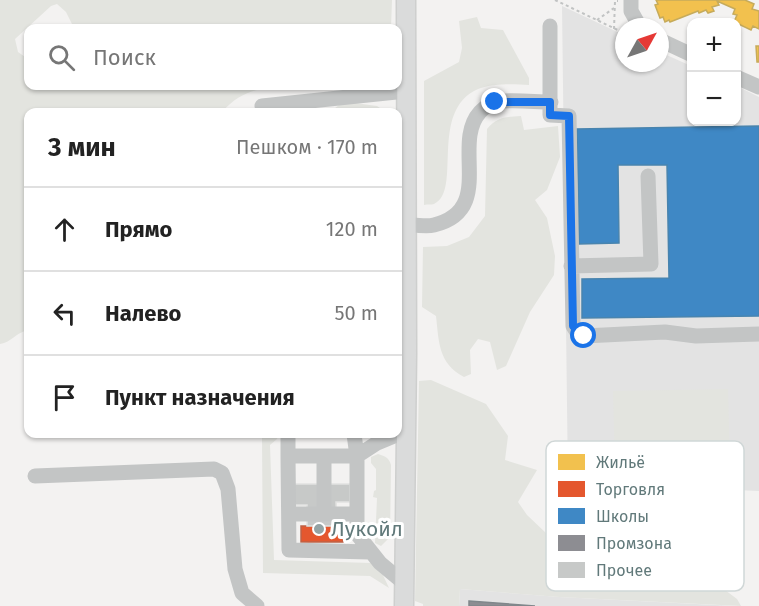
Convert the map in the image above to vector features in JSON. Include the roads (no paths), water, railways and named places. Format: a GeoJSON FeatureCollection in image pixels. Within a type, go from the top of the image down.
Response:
{"type":"FeatureCollection","features":[{"type":"Feature","properties":{"kind":"main road"},"geometry":{"type":"LineString","coordinates":[[404,606],[406,431],[402,350],[406,224],[406,0]]}},
{"type":"Feature","properties":{"kind":"lane"},"geometry":{"type":"LineString","coordinates":[[631,0],[631,11],[635,18]]}},
{"type":"Feature","properties":{"kind":"lane"},"geometry":{"type":"LineString","coordinates":[[550,26],[550,115],[569,116],[573,326],[584,336],[665,332],[696,336],[759,334]]}},
{"type":"Feature","properties":{"kind":"lane"},"geometry":{"type":"LineString","coordinates":[[669,44],[687,53]]}},
{"type":"Feature","properties":{"kind":"lane"},"geometry":{"type":"LineString","coordinates":[[741,78],[759,87]]}},
{"type":"Feature","properties":{"kind":"lane"},"geometry":{"type":"LineString","coordinates":[[262,106],[406,91]]}},
{"type":"Feature","properties":{"kind":"lane"},"geometry":{"type":"LineString","coordinates":[[325,108],[333,99]]}},
{"type":"Feature","properties":{"kind":"lane"},"geometry":{"type":"LineString","coordinates":[[406,224],[432,226],[451,219],[463,206],[470,188],[470,129],[474,119],[484,108],[495,102],[550,102]]}},
{"type":"Feature","properties":{"kind":"lane"},"geometry":{"type":"LineString","coordinates":[[572,266],[651,264],[648,176]]}},
{"type":"Feature","properties":{"kind":"lane"},"geometry":{"type":"LineString","coordinates":[[402,433],[406,431]]}},
{"type":"Feature","properties":{"kind":"lane"},"geometry":{"type":"LineString","coordinates":[[288,438],[289,550],[370,552]]}},
{"type":"Feature","properties":{"kind":"lane"},"geometry":{"type":"LineString","coordinates":[[355,438],[357,456],[357,534],[370,552],[404,583]]}},
{"type":"Feature","properties":{"kind":"lane"},"geometry":{"type":"LineString","coordinates":[[288,456],[357,456],[377,442],[388,438]]}},
{"type":"Feature","properties":{"kind":"lane"},"geometry":{"type":"LineString","coordinates":[[324,456],[324,514]]}},
{"type":"Feature","properties":{"kind":"lane"},"geometry":{"type":"LineString","coordinates":[[35,476],[214,469],[222,473],[228,489],[235,569],[242,593],[257,606]]}},
{"type":"Feature","properties":{"kind":"lane"},"geometry":{"type":"LineString","coordinates":[[288,514],[357,514]]}},
{"type":"Feature","properties":{"kind":"place","name":"Лукойл"},"geometry":{"type":"Point","coordinates":[319,529]}}]}
